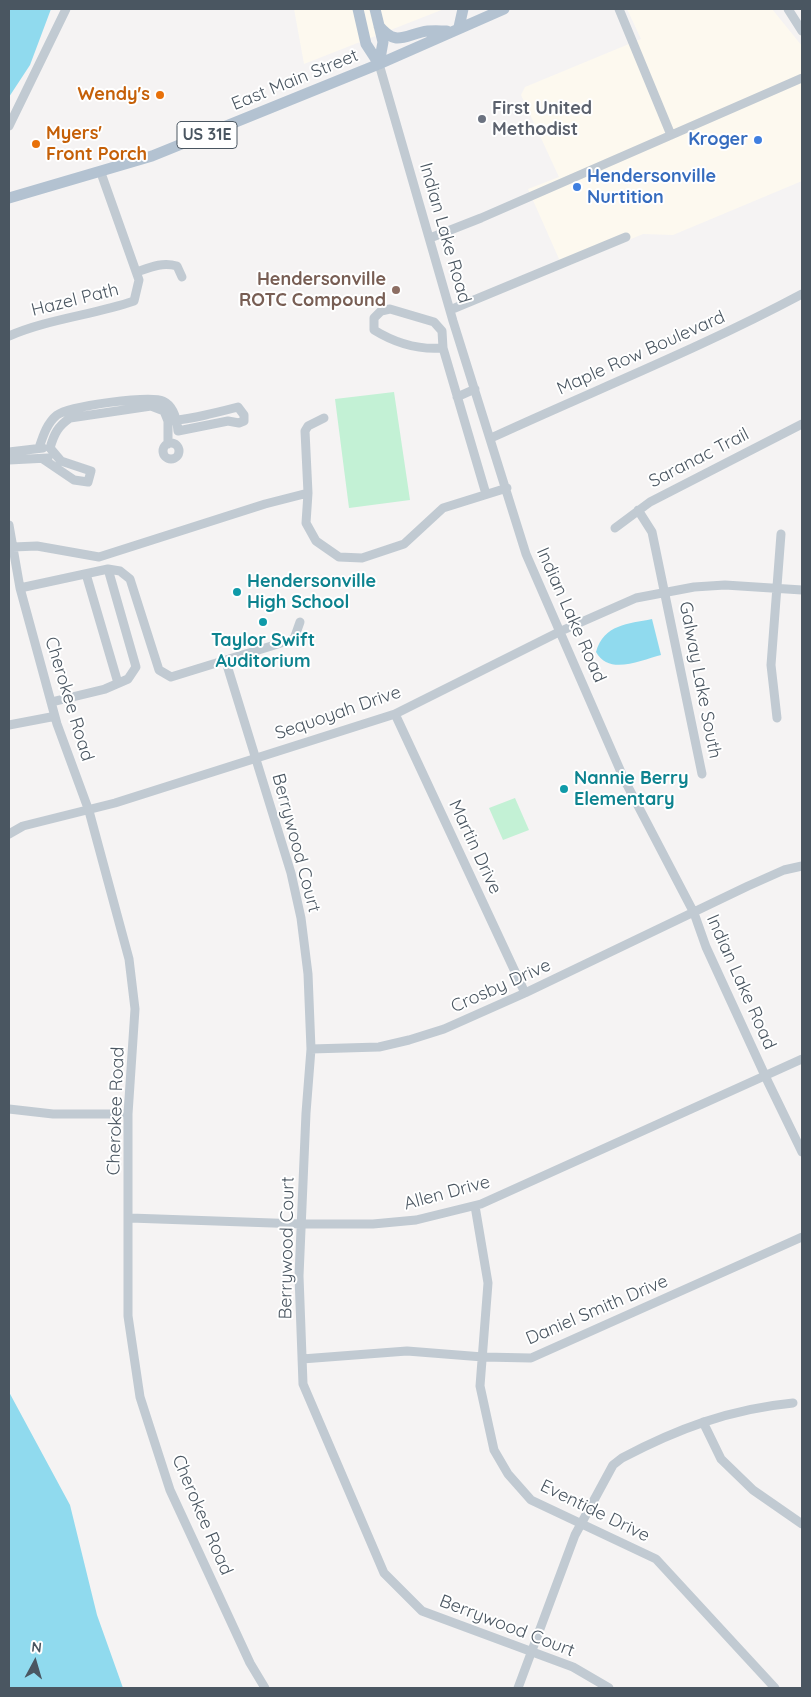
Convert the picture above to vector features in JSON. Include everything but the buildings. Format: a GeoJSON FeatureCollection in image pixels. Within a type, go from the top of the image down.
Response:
{"type":"FeatureCollection","features":[{"type":"Feature","properties":{"kind":"main road"},"geometry":{"type":"LineString","coordinates":[[358,9],[366,44],[379,64]]}},
{"type":"Feature","properties":{"kind":"main road"},"geometry":{"type":"LineString","coordinates":[[375,9],[383,42],[379,64]]}},
{"type":"Feature","properties":{"kind":"main road"},"geometry":{"type":"LineString","coordinates":[[379,26],[386,34],[396,38],[405,38],[429,30],[455,29],[463,9]]}},
{"type":"Feature","properties":{"kind":"main road","name":"East Main Street"},"geometry":{"type":"LineString","coordinates":[[9,198],[101,173],[159,154],[379,64],[496,10]]}},
{"type":"Feature","properties":{"kind":"street"},"geometry":{"type":"LineString","coordinates":[[9,126],[66,9]]}},
{"type":"Feature","properties":{"kind":"street"},"geometry":{"type":"LineString","coordinates":[[619,9],[671,135]]}},
{"type":"Feature","properties":{"kind":"street"},"geometry":{"type":"LineString","coordinates":[[788,9],[802,31]]}},
{"type":"Feature","properties":{"kind":"street","name":"Indian Lake Road"},"geometry":{"type":"LineString","coordinates":[[379,64],[450,310],[526,554],[624,779],[694,913],[706,947],[802,1152]]}},
{"type":"Feature","properties":{"kind":"street"},"geometry":{"type":"LineString","coordinates":[[430,238],[802,78]]}},
{"type":"Feature","properties":{"kind":"street","name":"Hazel Path"},"geometry":{"type":"LineString","coordinates":[[9,336],[24,330],[134,302],[139,280],[137,272],[123,239],[101,173]]}},
{"type":"Feature","properties":{"kind":"street"},"geometry":{"type":"LineString","coordinates":[[450,310],[626,237]]}},
{"type":"Feature","properties":{"kind":"street"},"geometry":{"type":"LineString","coordinates":[[137,272],[160,264],[169,264],[177,266],[182,277]]}},
{"type":"Feature","properties":{"kind":"street","name":"Maple Row Boulevard"},"geometry":{"type":"LineString","coordinates":[[491,438],[720,337],[802,294]]}},
{"type":"Feature","properties":{"kind":"street"},"geometry":{"type":"LineString","coordinates":[[443,348],[420,348],[383,336],[374,330],[374,318],[381,311],[390,309],[434,322],[442,331],[443,348],[486,494]]}},
{"type":"Feature","properties":{"kind":"street"},"geometry":{"type":"LineString","coordinates":[[457,397],[475,389]]}},
{"type":"Feature","properties":{"kind":"street"},"geometry":{"type":"LineString","coordinates":[[39,448],[46,428],[64,416],[129,404],[150,398],[164,401],[173,410],[168,432],[172,444],[178,431]]}},
{"type":"Feature","properties":{"kind":"street"},"geometry":{"type":"LineString","coordinates":[[168,432],[228,421],[239,424],[244,421],[244,414],[238,407],[225,412],[172,421]]}},
{"type":"Feature","properties":{"kind":"street"},"geometry":{"type":"LineString","coordinates":[[53,452],[53,436],[64,416]]}},
{"type":"Feature","properties":{"kind":"street"},"geometry":{"type":"LineString","coordinates":[[324,418],[308,426],[305,431],[308,493],[306,522],[316,541],[339,557],[353,559],[404,544],[443,508],[507,488]]}},
{"type":"Feature","properties":{"kind":"street"},"geometry":{"type":"LineString","coordinates":[[172,421],[178,431]]}},
{"type":"Feature","properties":{"kind":"street","name":"Saranac Trail"},"geometry":{"type":"LineString","coordinates":[[615,528],[650,502],[802,424]]}},
{"type":"Feature","properties":{"kind":"street"},"geometry":{"type":"LineString","coordinates":[[9,452],[39,448],[53,452],[68,465],[86,468],[91,471],[91,478],[88,482],[74,480],[43,459]]}},
{"type":"Feature","properties":{"kind":"street"},"geometry":{"type":"LineString","coordinates":[[9,460],[43,459],[53,452]]}},
{"type":"Feature","properties":{"kind":"street"},"geometry":{"type":"LineString","coordinates":[[13,547],[37,546],[99,557],[265,504],[308,493]]}},
{"type":"Feature","properties":{"kind":"street","name":"Galway Lake South"},"geometry":{"type":"LineString","coordinates":[[638,510],[652,532],[666,592],[702,774]]}},
{"type":"Feature","properties":{"kind":"street","name":"Cherokee Road"},"geometry":{"type":"LineString","coordinates":[[9,525],[20,588],[57,724],[89,810],[129,959],[133,985],[135,1034],[128,1114],[130,1218],[128,1316],[140,1397],[170,1490],[250,1663],[264,1688]]}},
{"type":"Feature","properties":{"kind":"street"},"geometry":{"type":"LineString","coordinates":[[777,718],[771,665],[781,534]]}},
{"type":"Feature","properties":{"kind":"street"},"geometry":{"type":"LineString","coordinates":[[20,588],[108,569],[120,571],[130,579],[158,670],[171,677],[226,662],[294,639],[300,622]]}},
{"type":"Feature","properties":{"kind":"street"},"geometry":{"type":"LineString","coordinates":[[51,702],[105,689],[128,679],[136,666],[108,569]]}},
{"type":"Feature","properties":{"kind":"street"},"geometry":{"type":"LineString","coordinates":[[86,574],[118,683]]}},
{"type":"Feature","properties":{"kind":"street","name":"Sequoyah Drive"},"geometry":{"type":"LineString","coordinates":[[9,834],[23,826],[115,803],[395,714],[561,631],[636,598],[666,592],[725,585],[802,590]]}},
{"type":"Feature","properties":{"kind":"street","name":"Berrywood Court"},"geometry":{"type":"LineString","coordinates":[[226,662],[278,824],[301,918],[308,974],[311,1049],[299,1276],[303,1384],[384,1573],[422,1611],[573,1667],[609,1688]]}},
{"type":"Feature","properties":{"kind":"street","name":"Martin Drive"},"geometry":{"type":"LineString","coordinates":[[395,714],[525,993]]}},
{"type":"Feature","properties":{"kind":"street"},"geometry":{"type":"LineString","coordinates":[[9,725],[51,717]]}},
{"type":"Feature","properties":{"kind":"street","name":"Crosby Drive"},"geometry":{"type":"LineString","coordinates":[[311,1049],[379,1047],[444,1029],[525,993],[748,886],[784,870],[802,866]]}},
{"type":"Feature","properties":{"kind":"street","name":"Allen Drive"},"geometry":{"type":"LineString","coordinates":[[130,1218],[301,1224],[373,1224],[416,1220],[475,1206],[547,1176],[802,1059]]}},
{"type":"Feature","properties":{"kind":"street"},"geometry":{"type":"LineString","coordinates":[[9,1109],[53,1114],[128,1114]]}},
{"type":"Feature","properties":{"kind":"street","name":"Eventide Drive"},"geometry":{"type":"LineString","coordinates":[[475,1206],[488,1283],[480,1386],[494,1450],[508,1474],[531,1500],[656,1558],[775,1688]]}},
{"type":"Feature","properties":{"kind":"street","name":"Daniel Smith Drive"},"geometry":{"type":"LineString","coordinates":[[302,1359],[407,1351],[483,1357],[531,1358],[802,1237]]}},
{"type":"Feature","properties":{"kind":"street"},"geometry":{"type":"LineString","coordinates":[[518,1688],[530,1651],[581,1524],[613,1465],[622,1458],[683,1428],[764,1406],[793,1403]]}},
{"type":"Feature","properties":{"kind":"street"},"geometry":{"type":"LineString","coordinates":[[703,1422],[721,1459],[753,1490],[802,1524]]}},
{"type":"Feature","properties":{"kind":"shaded area"},"geometry":{"type":"Polygon","coordinates":[[[294,9],[444,9],[304,64],[294,9]]]}},
{"type":"Feature","properties":{"kind":"shaded area"},"geometry":{"type":"Polygon","coordinates":[[[627,9],[772,9],[802,46],[802,181],[673,235],[643,234],[563,268],[528,189],[559,177],[521,95],[525,87],[641,39],[627,9]]]}},
{"type":"Feature","properties":{"kind":"green space"},"geometry":{"type":"Polygon","coordinates":[[[394,392],[410,500],[349,508],[335,399],[394,392]]]}},
{"type":"Feature","properties":{"kind":"green space"},"geometry":{"type":"Polygon","coordinates":[[[515,798],[529,830],[503,840],[489,808],[515,798]]]}},
{"type":"Feature","properties":{"kind":"water"},"geometry":{"type":"Polygon","coordinates":[[[9,9],[51,9],[30,65],[9,97],[9,9]]]}},
{"type":"Feature","properties":{"kind":"water"},"geometry":{"type":"Polygon","coordinates":[[[652,619],[661,655],[635,663],[617,665],[602,659],[596,652],[605,636],[611,631],[626,624],[652,619]]]}},
{"type":"Feature","properties":{"kind":"water"},"geometry":{"type":"Polygon","coordinates":[[[9,1392],[70,1505],[97,1615],[123,1688],[9,1688],[9,1392]]]}},
{"type":"Feature","properties":{"kind":"place","name":"Wendy's"},"geometry":{"type":"Point","coordinates":[160,95]}},
{"type":"Feature","properties":{"kind":"place","name":"First United Methodist"},"geometry":{"type":"Point","coordinates":[482,119]}},
{"type":"Feature","properties":{"kind":"place","name":"Kroger"},"geometry":{"type":"Point","coordinates":[758,140]}},
{"type":"Feature","properties":{"kind":"place","name":"Myers' Front Porch"},"geometry":{"type":"Point","coordinates":[36,144]}},
{"type":"Feature","properties":{"kind":"place","name":"Hendersonville Nurtition"},"geometry":{"type":"Point","coordinates":[577,187]}},
{"type":"Feature","properties":{"kind":"place","name":"Hendersonville ROTC Compound"},"geometry":{"type":"Point","coordinates":[396,290]}},
{"type":"Feature","properties":{"kind":"place","name":"Hendersonville High School"},"geometry":{"type":"Point","coordinates":[237,592]}},
{"type":"Feature","properties":{"kind":"place","name":"Taylor Swift Auditorium"},"geometry":{"type":"Point","coordinates":[263,622]}},
{"type":"Feature","properties":{"kind":"place","name":"Nannie Berry Elementary"},"geometry":{"type":"Point","coordinates":[564,789]}}]}
